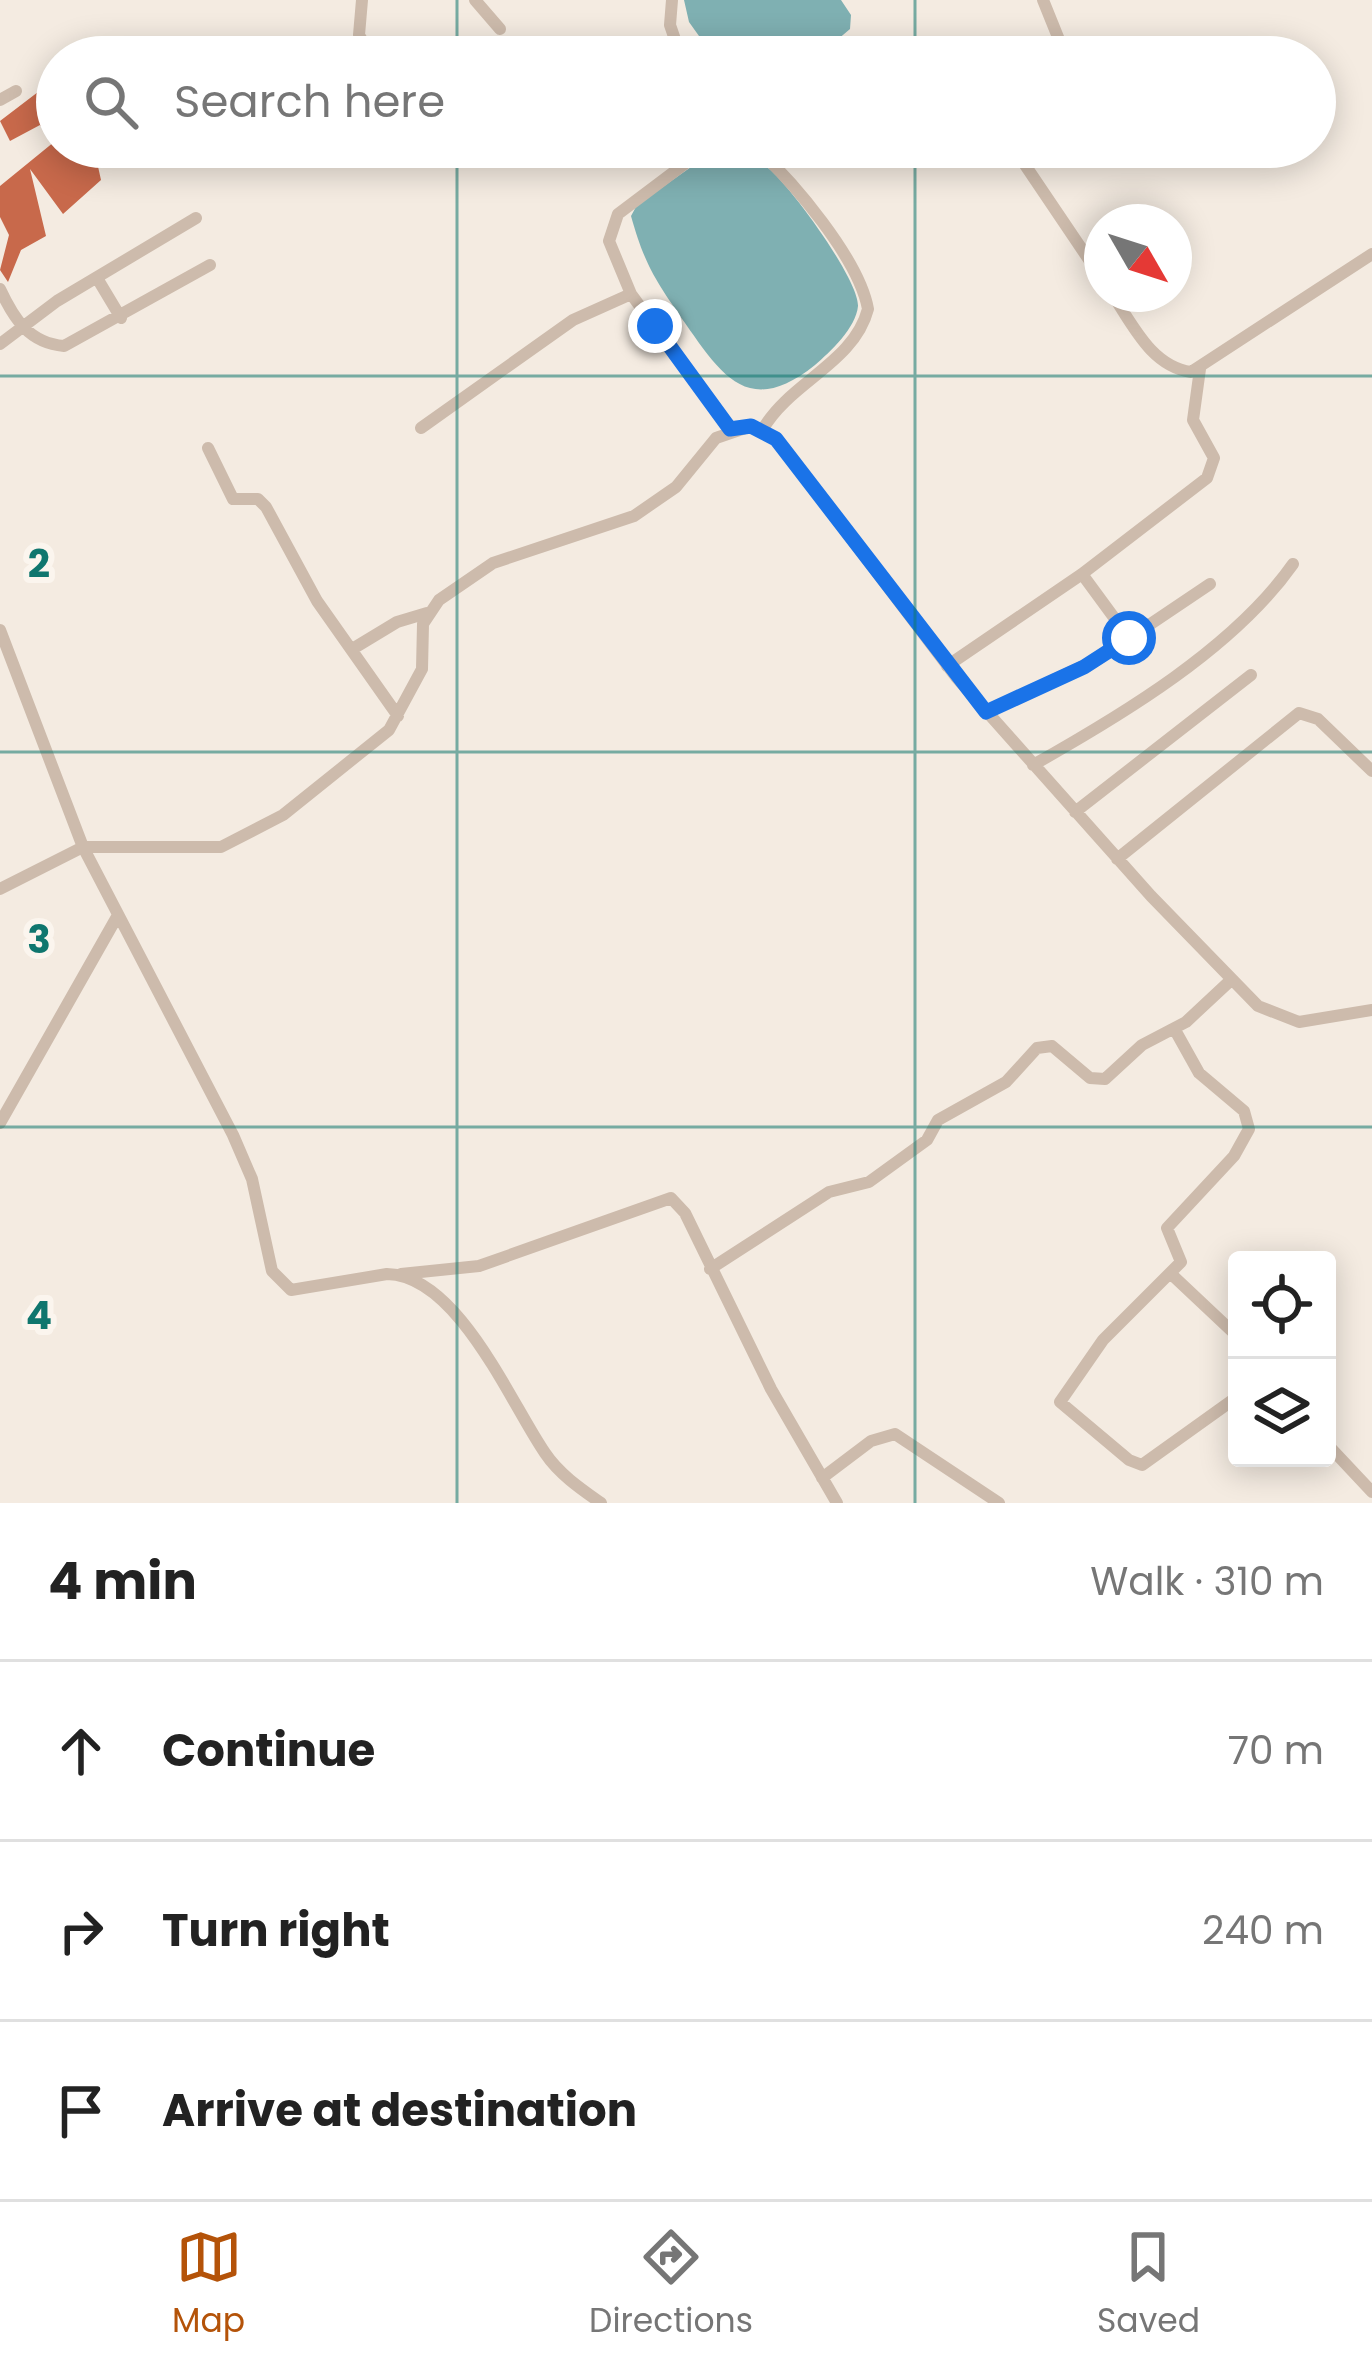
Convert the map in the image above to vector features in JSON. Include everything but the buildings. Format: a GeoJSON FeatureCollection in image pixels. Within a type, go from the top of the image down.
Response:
{"type":"FeatureCollection","features":[{"type":"Feature","properties":{"kind":"street"},"geometry":{"type":"LineString","coordinates":[[360,36],[362,0]]}},
{"type":"Feature","properties":{"kind":"street"},"geometry":{"type":"LineString","coordinates":[[475,0],[500,29]]}},
{"type":"Feature","properties":{"kind":"street"},"geometry":{"type":"LineString","coordinates":[[672,0],[674,36]]}},
{"type":"Feature","properties":{"kind":"street"},"geometry":{"type":"LineString","coordinates":[[1043,0],[1058,36]]}},
{"type":"Feature","properties":{"kind":"street"},"geometry":{"type":"LineString","coordinates":[[0,100],[16,91]]}},
{"type":"Feature","properties":{"kind":"street"},"geometry":{"type":"LineString","coordinates":[[678,168],[634,200],[611,227],[614,260],[632,294],[730,429]]}},
{"type":"Feature","properties":{"kind":"street"},"geometry":{"type":"LineString","coordinates":[[763,429],[789,392],[856,337],[868,309],[854,273],[777,168]]}},
{"type":"Feature","properties":{"kind":"street"},"geometry":{"type":"LineString","coordinates":[[1027,168],[1084,252]]}},
{"type":"Feature","properties":{"kind":"street"},"geometry":{"type":"LineString","coordinates":[[0,344],[21,326],[196,218]]}},
{"type":"Feature","properties":{"kind":"street"},"geometry":{"type":"LineString","coordinates":[[1124,312],[1153,354],[1178,370],[1200,369],[1372,254]]}},
{"type":"Feature","properties":{"kind":"street"},"geometry":{"type":"LineString","coordinates":[[0,289],[21,326],[43,343],[64,346],[210,265]]}},
{"type":"Feature","properties":{"kind":"street"},"geometry":{"type":"LineString","coordinates":[[97,278],[121,318]]}},
{"type":"Feature","properties":{"kind":"street"},"geometry":{"type":"LineString","coordinates":[[422,428],[573,320],[632,294]]}},
{"type":"Feature","properties":{"kind":"street"},"geometry":{"type":"LineString","coordinates":[[946,665],[1082,574],[1212,470],[1211,451],[1193,420],[1200,369]]}},
{"type":"Feature","properties":{"kind":"street"},"geometry":{"type":"LineString","coordinates":[[354,648],[397,622],[427,613],[493,563],[634,516],[660,501],[730,429],[763,429],[792,457],[986,712],[1117,859],[1258,1006],[1286,1021],[1372,1010]]}},
{"type":"Feature","properties":{"kind":"street"},"geometry":{"type":"LineString","coordinates":[[208,448],[233,499],[259,499],[266,507],[317,601],[398,716]]}},
{"type":"Feature","properties":{"kind":"street"},"geometry":{"type":"LineString","coordinates":[[1033,765],[1094,730],[1252,616],[1293,564]]}},
{"type":"Feature","properties":{"kind":"street"},"geometry":{"type":"LineString","coordinates":[[1082,574],[1129,638]]}},
{"type":"Feature","properties":{"kind":"street"},"geometry":{"type":"LineString","coordinates":[[986,712],[1084,667],[1210,584]]}},
{"type":"Feature","properties":{"kind":"street"},"geometry":{"type":"LineString","coordinates":[[0,889],[83,847],[204,849],[242,839],[284,815],[370,750],[398,716],[422,669],[427,613]]}},
{"type":"Feature","properties":{"kind":"street"},"geometry":{"type":"LineString","coordinates":[[0,630],[83,847],[252,1179],[272,1271],[280,1282],[303,1291],[479,1266],[671,1198],[686,1213],[710,1269],[837,1503]]}},
{"type":"Feature","properties":{"kind":"street"},"geometry":{"type":"LineString","coordinates":[[1075,812],[1251,675]]}},
{"type":"Feature","properties":{"kind":"street"},"geometry":{"type":"LineString","coordinates":[[1117,859],[1299,713],[1318,719],[1372,771]]}},
{"type":"Feature","properties":{"kind":"street"},"geometry":{"type":"LineString","coordinates":[[0,1123],[118,915]]}},
{"type":"Feature","properties":{"kind":"street"},"geometry":{"type":"LineString","coordinates":[[710,1269],[829,1192],[869,1182],[927,1140],[938,1120],[1006,1082],[1037,1048],[1052,1046],[1097,1081],[1142,1046],[1175,1030],[1231,980]]}},
{"type":"Feature","properties":{"kind":"street"},"geometry":{"type":"LineString","coordinates":[[1175,1030],[1199,1072],[1249,1118],[1234,1156],[1167,1228],[1182,1256],[1103,1340],[1060,1402],[1129,1460],[1142,1465],[1228,1403]]}},
{"type":"Feature","properties":{"kind":"street"},"geometry":{"type":"LineString","coordinates":[[1170,1273],[1228,1328]]}},
{"type":"Feature","properties":{"kind":"street"},"geometry":{"type":"LineString","coordinates":[[400,1274],[429,1292],[476,1342],[545,1454],[601,1503]]}},
{"type":"Feature","properties":{"kind":"street"},"geometry":{"type":"LineString","coordinates":[[822,1478],[871,1441],[895,1434],[999,1503]]}},
{"type":"Feature","properties":{"kind":"street"},"geometry":{"type":"LineString","coordinates":[[1336,1454],[1372,1492]]}},
{"type":"Feature","properties":{"kind":"water"},"geometry":{"type":"Polygon","coordinates":[[[684,0],[841,0],[851,15],[850,29],[842,36],[699,36],[689,22],[684,0]]]}},
{"type":"Feature","properties":{"kind":"water"},"geometry":{"type":"Polygon","coordinates":[[[690,168],[768,168],[822,234],[847,276],[858,306],[847,331],[815,365],[792,381],[755,389],[739,384],[712,359],[652,272],[631,216],[637,205],[690,168]]]}},
{"type":"Feature","properties":{"kind":"route"},"geometry":{"type":"LineString","coordinates":[[655,326],[730,429],[763,429],[792,457],[922,634],[986,712],[1025,690],[1084,667],[1129,638]]}}]}
